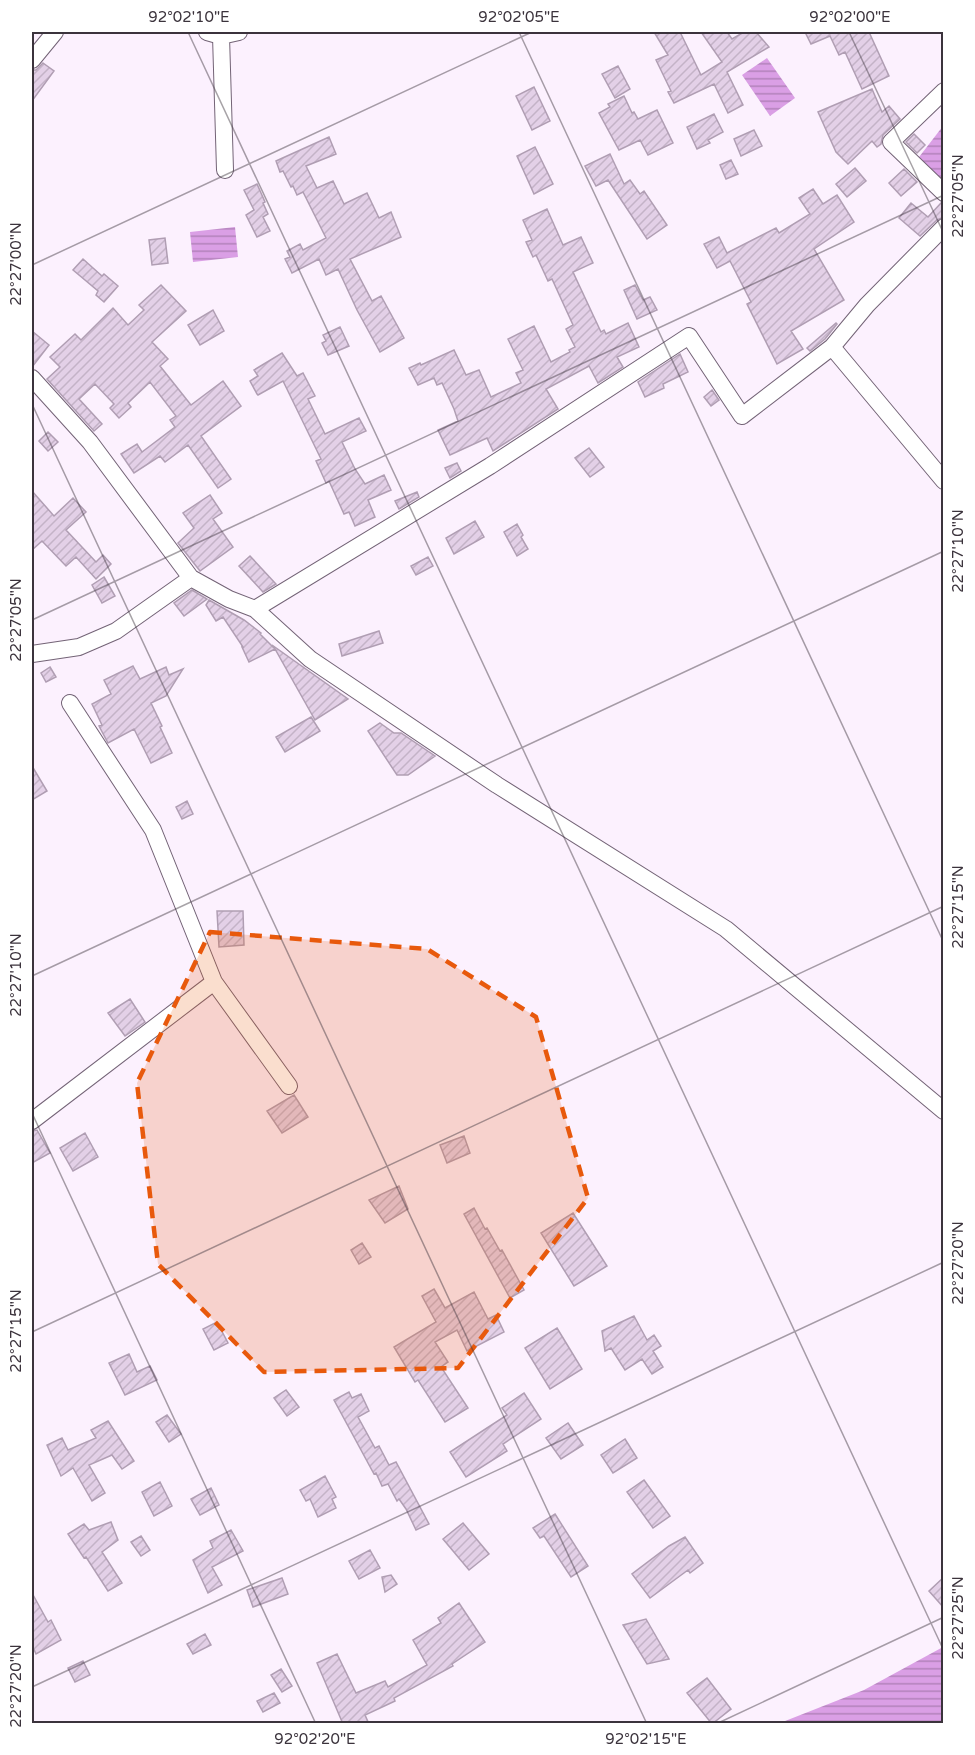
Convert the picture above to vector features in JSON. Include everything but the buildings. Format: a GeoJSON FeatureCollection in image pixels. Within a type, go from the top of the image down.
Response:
{"type":"FeatureCollection","features":[{"type":"Feature","properties":{"kind":"street"},"geometry":{"type":"LineString","coordinates":[[32,60],[55,32]]}},
{"type":"Feature","properties":{"kind":"street"},"geometry":{"type":"LineString","coordinates":[[225,170],[214,34],[239,32]]}},
{"type":"Feature","properties":{"kind":"street"},"geometry":{"type":"LineString","coordinates":[[944,91],[891,142],[944,193]]}},
{"type":"Feature","properties":{"kind":"street"},"geometry":{"type":"LineString","coordinates":[[255,609],[490,466],[689,336],[742,416],[832,347],[867,305],[944,227]]}},
{"type":"Feature","properties":{"kind":"street"},"geometry":{"type":"LineString","coordinates":[[832,347],[944,481]]}},
{"type":"Feature","properties":{"kind":"street"},"geometry":{"type":"LineString","coordinates":[[32,378],[90,442],[191,578],[229,599],[255,609],[310,659],[497,785],[726,930],[944,1111]]}},
{"type":"Feature","properties":{"kind":"street"},"geometry":{"type":"LineString","coordinates":[[32,654],[79,647],[116,632],[191,578]]}},
{"type":"Feature","properties":{"kind":"street"},"geometry":{"type":"LineString","coordinates":[[70,703],[153,830],[213,981],[289,1086]]}},
{"type":"Feature","properties":{"kind":"street"},"geometry":{"type":"LineString","coordinates":[[32,1121],[213,981]]}},
{"type":"Feature","properties":{"kind":"highlighted area"},"geometry":{"type":"Polygon","coordinates":[[[210,932],[427,949],[536,1017],[588,1198],[458,1368],[264,1372],[158,1264],[137,1083],[210,932]]]}},
{"type":"Feature","properties":{"kind":"shaded area"},"geometry":{"type":"Polygon","coordinates":[[[767,58],[795,98],[770,116],[742,75],[767,58]]]}},
{"type":"Feature","properties":{"kind":"shaded area"},"geometry":{"type":"Polygon","coordinates":[[[943,126],[943,183],[916,161],[943,126]]]}},
{"type":"Feature","properties":{"kind":"shaded area"},"geometry":{"type":"Polygon","coordinates":[[[235,227],[238,257],[193,262],[190,232],[235,227]]]}},
{"type":"Feature","properties":{"kind":"shaded area"},"geometry":{"type":"Polygon","coordinates":[[[943,1647],[943,1723],[780,1723],[864,1690],[943,1647]]]}}]}
